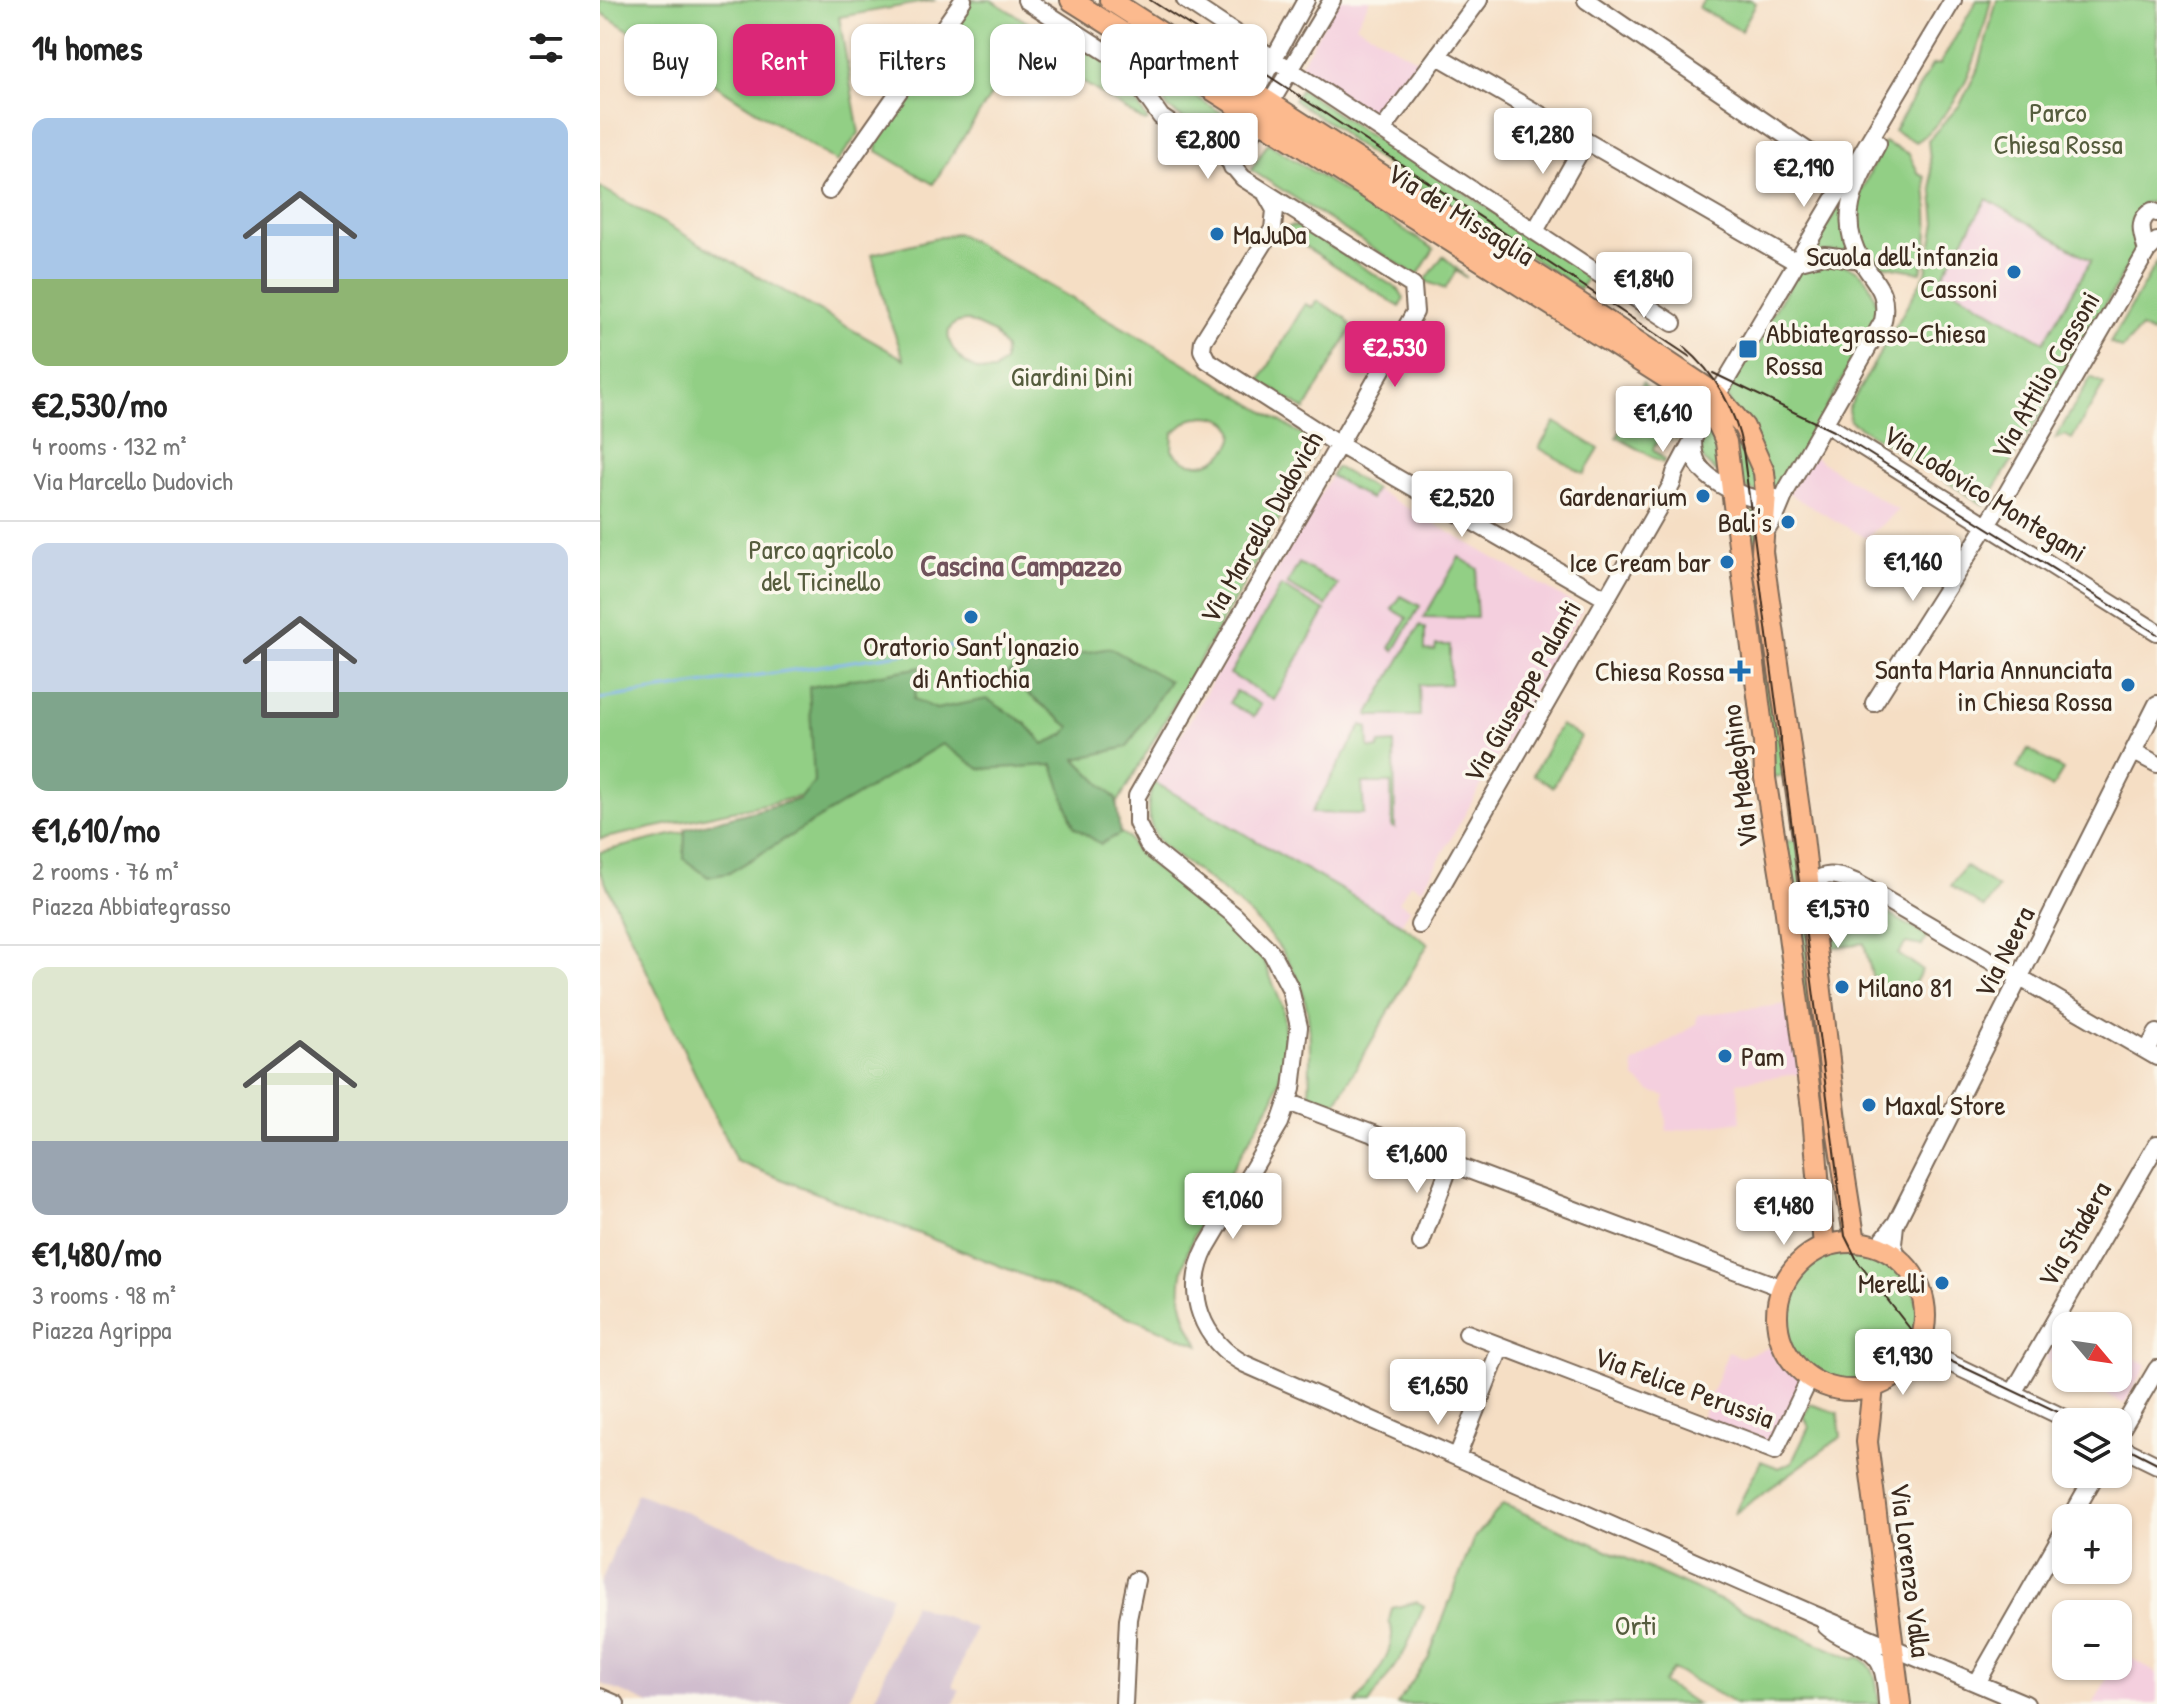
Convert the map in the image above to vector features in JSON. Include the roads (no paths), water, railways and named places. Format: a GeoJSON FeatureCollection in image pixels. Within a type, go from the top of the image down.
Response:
{"type":"FeatureCollection","features":[{"type":"Feature","properties":{"kind":"main road","name":"Via dei Missaglia"},"geometry":{"type":"LineString","coordinates":[[1071,0],[1258,107]]}},
{"type":"Feature","properties":{"kind":"main road","name":"Via dei Missaglia"},"geometry":{"type":"LineString","coordinates":[[1110,0],[1258,107],[1667,379],[1713,402]]}},
{"type":"Feature","properties":{"kind":"main road","name":"Via Medeghino"},"geometry":{"type":"LineString","coordinates":[[1713,402],[1726,442],[1764,743],[1765,778],[1813,1116],[1824,1247]]}},
{"type":"Feature","properties":{"kind":"main road","name":"Via Medeghino"},"geometry":{"type":"LineString","coordinates":[[1713,402],[1744,427],[1764,472],[1762,552],[1801,824],[1837,1129],[1855,1242]]}},
{"type":"Feature","properties":{"kind":"main road"},"geometry":{"type":"LineString","coordinates":[[1855,1242],[1878,1246],[1898,1258],[1909,1270],[1923,1299],[1923,1331],[1917,1349],[1906,1365],[1891,1378],[1873,1387],[1847,1390],[1832,1388],[1810,1378],[1790,1360],[1779,1335],[1777,1307],[1782,1288],[1796,1266],[1824,1247],[1855,1242]]}},
{"type":"Feature","properties":{"kind":"main road","name":"Via Lorenzo Valla"},"geometry":{"type":"LineString","coordinates":[[1873,1387],[1867,1442],[1900,1704]]}},
{"type":"Feature","properties":{"kind":"main road","name":"Via Lorenzo Valla"},"geometry":{"type":"LineString","coordinates":[[1847,1390],[1867,1442]]}},
{"type":"Feature","properties":{"kind":"street"},"geometry":{"type":"LineString","coordinates":[[829,191],[963,0]]}},
{"type":"Feature","properties":{"kind":"street"},"geometry":{"type":"LineString","coordinates":[[1026,0],[1122,62],[1161,117],[1215,154],[1223,154],[1243,178],[1314,223]]}},
{"type":"Feature","properties":{"kind":"street","name":"Via dei Missaglia"},"geometry":{"type":"LineString","coordinates":[[1185,0],[1673,323]]}},
{"type":"Feature","properties":{"kind":"street"},"geometry":{"type":"LineString","coordinates":[[1232,167],[1275,57],[1306,0]]}},
{"type":"Feature","properties":{"kind":"street"},"geometry":{"type":"LineString","coordinates":[[1215,154],[1293,69],[1332,0]]}},
{"type":"Feature","properties":{"kind":"street"},"geometry":{"type":"LineString","coordinates":[[1383,129],[1479,0]]}},
{"type":"Feature","properties":{"kind":"street"},"geometry":{"type":"LineString","coordinates":[[1586,0],[1851,180],[1849,207],[1852,240],[1861,260],[1881,288],[1883,321],[1762,538]]}},
{"type":"Feature","properties":{"kind":"street","name":"Via Giuseppe Palanti"},"geometry":{"type":"LineString","coordinates":[[1419,925],[1672,484],[1713,402],[1796,262],[1851,180],[1953,0]]}},
{"type":"Feature","properties":{"kind":"street"},"geometry":{"type":"LineString","coordinates":[[1438,56],[1796,262],[1824,255],[1861,260]]}},
{"type":"Feature","properties":{"kind":"street"},"geometry":{"type":"LineString","coordinates":[[1535,231],[1586,141]]}},
{"type":"Feature","properties":{"kind":"street"},"geometry":{"type":"LineString","coordinates":[[1264,191],[1275,210],[1273,229]]}},
{"type":"Feature","properties":{"kind":"street","name":"Via Attilio Cassoni"},"geometry":{"type":"LineString","coordinates":[[1874,703],[2006,495],[2152,246],[2141,224],[2144,215],[2152,211],[2157,213]]}},
{"type":"Feature","properties":{"kind":"street"},"geometry":{"type":"LineString","coordinates":[[1314,223],[1290,218],[1273,229],[1206,335],[1203,354],[1211,363],[1339,444],[1605,598]]}},
{"type":"Feature","properties":{"kind":"street","name":"Via Marcello Dudovich"},"geometry":{"type":"LineString","coordinates":[[1288,1102],[1298,1058],[1299,1027],[1286,976],[1271,952],[1248,927],[1155,854],[1144,841],[1136,812],[1137,796],[1143,782],[1415,312],[1413,286],[1314,223]]}},
{"type":"Feature","properties":{"kind":"street","name":"Via Lodovico Montegani"},"geometry":{"type":"LineString","coordinates":[[1826,424],[2157,632]]}},
{"type":"Feature","properties":{"kind":"street"},"geometry":{"type":"LineString","coordinates":[[1693,440],[1695,458],[1705,474],[1732,490],[1765,500],[1775,498],[1787,489]]}},
{"type":"Feature","properties":{"kind":"street"},"geometry":{"type":"LineString","coordinates":[[1672,484],[1688,474],[1705,474]]}},
{"type":"Feature","properties":{"kind":"street","name":"Via Neera"},"geometry":{"type":"LineString","coordinates":[[1878,1246],[1896,1223],[2157,704]]}},
{"type":"Feature","properties":{"kind":"street"},"geometry":{"type":"LineString","coordinates":[[2134,752],[2157,764]]}},
{"type":"Feature","properties":{"kind":"street"},"geometry":{"type":"LineString","coordinates":[[1808,891],[1821,876],[1841,876],[2152,1054],[2157,1033]]}},
{"type":"Feature","properties":{"kind":"street"},"geometry":{"type":"LineString","coordinates":[[1782,1288],[1288,1102],[1280,1123],[1203,1255],[1196,1292],[1201,1318],[1219,1346],[1240,1362],[1813,1614],[2026,1704]]}},
{"type":"Feature","properties":{"kind":"street","name":"Via Stadera"},"geometry":{"type":"LineString","coordinates":[[2013,1393],[2157,1144]]}},
{"type":"Feature","properties":{"kind":"street"},"geometry":{"type":"LineString","coordinates":[[1421,1243],[1451,1162]]}},
{"type":"Feature","properties":{"kind":"street"},"geometry":{"type":"LineString","coordinates":[[1896,1223],[1893,1244],[1898,1258]]}},
{"type":"Feature","properties":{"kind":"street"},"geometry":{"type":"LineString","coordinates":[[1923,1331],[1933,1355],[2052,1412]]}},
{"type":"Feature","properties":{"kind":"street","name":"Via Felice Perussia"},"geometry":{"type":"LineString","coordinates":[[1467,1333],[1775,1451],[1810,1378]]}},
{"type":"Feature","properties":{"kind":"street"},"geometry":{"type":"LineString","coordinates":[[1457,1457],[1501,1346]]}},
{"type":"Feature","properties":{"kind":"street"},"geometry":{"type":"LineString","coordinates":[[1906,1365],[1933,1355]]}},
{"type":"Feature","properties":{"kind":"street"},"geometry":{"type":"LineString","coordinates":[[2132,1411],[2157,1369]]}},
{"type":"Feature","properties":{"kind":"street"},"geometry":{"type":"LineString","coordinates":[[2013,1393],[2037,1415],[2052,1423]]}},
{"type":"Feature","properties":{"kind":"street"},"geometry":{"type":"LineString","coordinates":[[2132,1453],[2157,1465]]}},
{"type":"Feature","properties":{"kind":"street"},"geometry":{"type":"LineString","coordinates":[[1977,1683],[2052,1552]]}},
{"type":"Feature","properties":{"kind":"street"},"geometry":{"type":"LineString","coordinates":[[1124,1704],[1128,1619],[1136,1580]]}},
{"type":"Feature","properties":{"kind":"street"},"geometry":{"type":"LineString","coordinates":[[1813,1614],[1836,1636],[1865,1649],[1877,1659],[1882,1669],[1887,1704]]}},
{"type":"Feature","properties":{"kind":"street"},"geometry":{"type":"LineString","coordinates":[[600,1697],[616,1704]]}},
{"type":"Feature","properties":{"kind":"waterway"},"geometry":{"type":"LineString","coordinates":[[600,699],[953,646]]}},
{"type":"Feature","properties":{"kind":"tram line"},"geometry":{"type":"LineString","coordinates":[[1150,0],[1690,357]]}},
{"type":"Feature","properties":{"kind":"tram line"},"geometry":{"type":"LineString","coordinates":[[1684,347],[1715,380],[1735,420],[1743,450],[1845,1236],[1858,1262],[1922,1344],[1944,1358],[2052,1409]]}},
{"type":"Feature","properties":{"kind":"tram line"},"geometry":{"type":"LineString","coordinates":[[1713,373],[1833,431],[2157,634]]}},
{"type":"Feature","properties":{"kind":"tram line"},"geometry":{"type":"LineString","coordinates":[[2132,1450],[2157,1463]]}},
{"type":"Feature","properties":{"kind":"place","name":"MaJuDa"},"geometry":{"type":"Point","coordinates":[1217,234]}},
{"type":"Feature","properties":{"kind":"place","name":"Scuola dell'infanzia Cassoni"},"geometry":{"type":"Point","coordinates":[2014,272]}},
{"type":"Feature","properties":{"kind":"place","name":"Abbiategrasso-Chiesa Rossa"},"geometry":{"type":"Point","coordinates":[1748,349]}},
{"type":"Feature","properties":{"kind":"place","name":"Gardenarium"},"geometry":{"type":"Point","coordinates":[1703,496]}},
{"type":"Feature","properties":{"kind":"place","name":"Bali's"},"geometry":{"type":"Point","coordinates":[1788,522]}},
{"type":"Feature","properties":{"kind":"place","name":"Ice Cream bar"},"geometry":{"type":"Point","coordinates":[1727,562]}},
{"type":"Feature","properties":{"kind":"place","name":"Oratorio Sant'Ignazio di Antiochia"},"geometry":{"type":"Point","coordinates":[971,617]}},
{"type":"Feature","properties":{"kind":"place","name":"Chiesa Rossa"},"geometry":{"type":"Point","coordinates":[1740,671]}},
{"type":"Feature","properties":{"kind":"place","name":"Santa Maria Annunciata in Chiesa Rossa"},"geometry":{"type":"Point","coordinates":[2128,685]}},
{"type":"Feature","properties":{"kind":"place","name":"Milano 81"},"geometry":{"type":"Point","coordinates":[1842,987]}},
{"type":"Feature","properties":{"kind":"place","name":"Pam"},"geometry":{"type":"Point","coordinates":[1725,1056]}},
{"type":"Feature","properties":{"kind":"place","name":"Maxal Store"},"geometry":{"type":"Point","coordinates":[1869,1105]}},
{"type":"Feature","properties":{"kind":"place","name":"Merelli"},"geometry":{"type":"Point","coordinates":[1942,1283]}},
{"type":"Feature","properties":{"kind":"district","name":"Cascina Campazzo"},"geometry":{"type":"Point","coordinates":[1021,566]}},
{"type":"Feature","properties":{"kind":"park label","name":"Parco Chiesa Rossa"},"geometry":{"type":"Point","coordinates":[2058,128]}},
{"type":"Feature","properties":{"kind":"park label","name":"Giardini Dini"},"geometry":{"type":"Point","coordinates":[1072,376]}},
{"type":"Feature","properties":{"kind":"park label","name":"Parco agricolo del Ticinello"},"geometry":{"type":"Point","coordinates":[821,565]}},
{"type":"Feature","properties":{"kind":"park label","name":"Orti"},"geometry":{"type":"Point","coordinates":[1636,1625]}}]}
